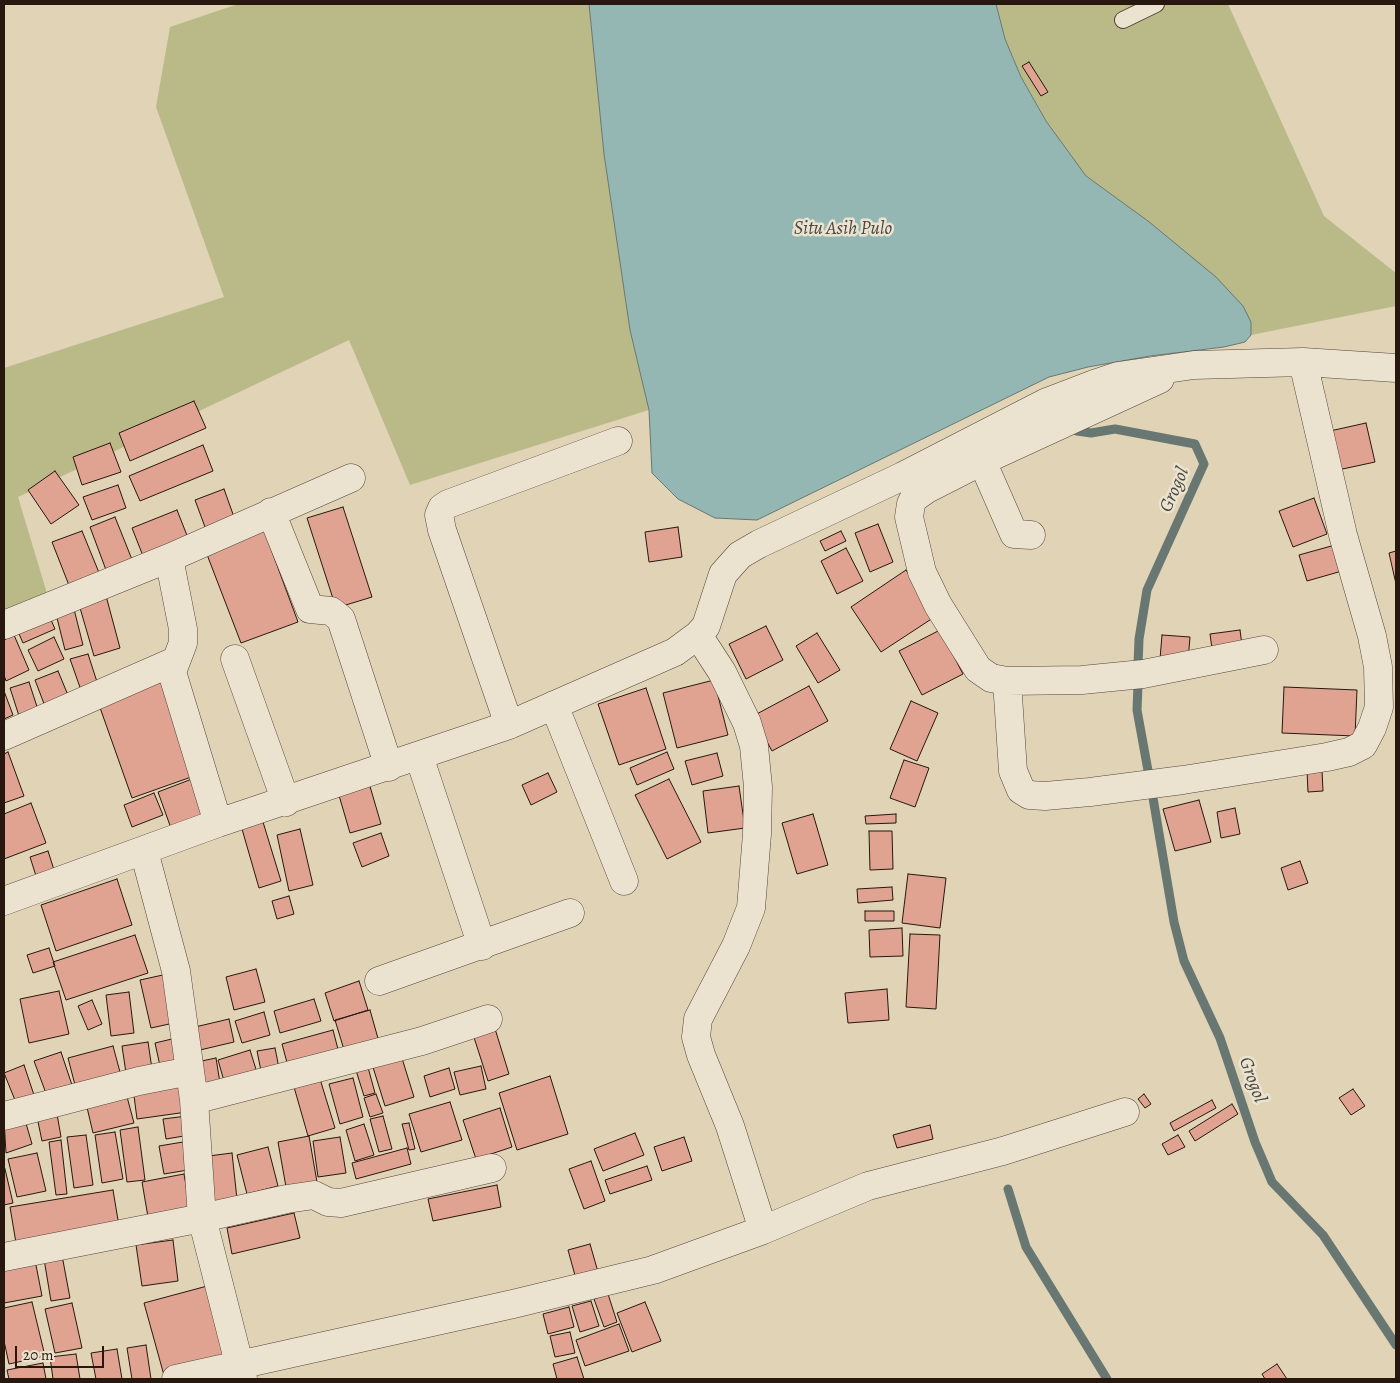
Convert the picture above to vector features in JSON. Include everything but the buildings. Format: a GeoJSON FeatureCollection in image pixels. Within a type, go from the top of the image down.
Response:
{"type":"FeatureCollection","features":[{"type":"Feature","properties":{"kind":"street"},"geometry":{"type":"LineString","coordinates":[[1007,681],[1013,771],[1021,790],[1029,795],[1045,796],[1090,792],[1183,780],[1327,757],[1349,752],[1363,745],[1372,728],[1378,706],[1378,667],[1372,636],[1343,535],[1303,362]]}},
{"type":"Feature","properties":{"kind":"street"},"geometry":{"type":"LineString","coordinates":[[4,901],[218,823],[286,802],[509,725],[675,652],[698,635],[711,616],[723,574],[740,555],[759,544],[903,476],[1047,402],[1094,384],[1118,376],[1194,365],[1303,362],[1396,368]]}},
{"type":"Feature","properties":{"kind":"street"},"geometry":{"type":"LineString","coordinates":[[1194,365],[982,461],[927,488],[914,498],[909,517],[922,572],[938,605],[978,669],[991,678],[1007,681],[1082,680],[1143,674],[1264,650]]}},
{"type":"Feature","properties":{"kind":"street"},"geometry":{"type":"LineString","coordinates":[[509,725],[442,530],[439,515],[442,508],[448,504],[618,441]]}},
{"type":"Feature","properties":{"kind":"street"},"geometry":{"type":"LineString","coordinates":[[982,461],[1014,534],[1031,535]]}},
{"type":"Feature","properties":{"kind":"street"},"geometry":{"type":"LineString","coordinates":[[4,625],[169,558],[351,478]]}},
{"type":"Feature","properties":{"kind":"street"},"geometry":{"type":"LineString","coordinates":[[271,512],[310,608],[331,611],[341,619],[389,767]]}},
{"type":"Feature","properties":{"kind":"street"},"geometry":{"type":"LineString","coordinates":[[169,558],[183,629],[183,643],[172,672],[218,823]]}},
{"type":"Feature","properties":{"kind":"street"},"geometry":{"type":"LineString","coordinates":[[698,635],[722,672],[747,724],[754,746],[758,787],[757,834],[750,908],[736,946],[698,1019],[696,1037],[730,1126],[763,1230]]}},
{"type":"Feature","properties":{"kind":"street"},"geometry":{"type":"LineString","coordinates":[[235,659],[286,802]]}},
{"type":"Feature","properties":{"kind":"street"},"geometry":{"type":"LineString","coordinates":[[4,736],[175,661]]}},
{"type":"Feature","properties":{"kind":"street"},"geometry":{"type":"LineString","coordinates":[[554,705],[624,881]]}},
{"type":"Feature","properties":{"kind":"street"},"geometry":{"type":"LineString","coordinates":[[419,756],[482,946]]}},
{"type":"Feature","properties":{"kind":"street"},"geometry":{"type":"LineString","coordinates":[[144,851],[176,971],[194,1100],[202,1218],[241,1372]]}},
{"type":"Feature","properties":{"kind":"street"},"geometry":{"type":"LineString","coordinates":[[379,982],[570,913]]}},
{"type":"Feature","properties":{"kind":"street"},"geometry":{"type":"LineString","coordinates":[[194,1100],[422,1041],[488,1019]]}},
{"type":"Feature","properties":{"kind":"street"},"geometry":{"type":"LineString","coordinates":[[4,1116],[139,1081],[190,1071]]}},
{"type":"Feature","properties":{"kind":"street"},"geometry":{"type":"LineString","coordinates":[[176,1379],[241,1372],[616,1280],[705,1252],[868,1186],[1003,1151],[1125,1112]]}},
{"type":"Feature","properties":{"kind":"street"},"geometry":{"type":"LineString","coordinates":[[4,1257],[202,1218],[287,1199],[314,1195],[328,1202],[341,1203],[492,1168]]}},
{"type":"Feature","properties":{"kind":"lane"},"geometry":{"type":"LineString","coordinates":[[1123,20],[1156,4]]}},
{"type":"Feature","properties":{"kind":"green space"},"geometry":{"type":"Polygon","coordinates":[[[238,4],[589,4],[604,154],[630,330],[649,410],[410,485],[349,340],[18,497],[52,610],[4,632],[4,368],[224,297],[156,107],[170,27],[238,4]]]}},
{"type":"Feature","properties":{"kind":"green space"},"geometry":{"type":"Polygon","coordinates":[[[996,4],[1228,4],[1324,216],[1396,273],[1396,306],[1251,335],[1251,322],[1148,221],[1086,176],[1046,121],[1021,77],[1005,39],[996,4]]]}},
{"type":"Feature","properties":{"kind":"water","name":"Situ Asih Pulo"},"geometry":{"type":"Polygon","coordinates":[[[589,4],[996,4],[1005,39],[1021,77],[1046,121],[1086,176],[1148,221],[1216,277],[1243,306],[1251,322],[1251,335],[1245,342],[1224,347],[1150,356],[1088,367],[1049,377],[757,520],[715,518],[678,499],[652,473],[649,410],[630,330],[604,154],[589,4]]]}},
{"type":"Feature","properties":{"kind":"waterway","name":"Grogol"},"geometry":{"type":"LineString","coordinates":[[1077,431],[1091,433],[1115,429],[1195,444],[1204,464],[1147,590],[1139,639],[1138,665]]}},
{"type":"Feature","properties":{"kind":"waterway","name":"Grogol"},"geometry":{"type":"LineString","coordinates":[[1138,685],[1137,710],[1149,776]]}},
{"type":"Feature","properties":{"kind":"waterway","name":"Grogol"},"geometry":{"type":"LineString","coordinates":[[1152,792],[1174,922],[1184,961],[1220,1038],[1255,1142],[1272,1182],[1323,1235],[1396,1345]]}},
{"type":"Feature","properties":{"kind":"waterway","name":"Grogol"},"geometry":{"type":"LineString","coordinates":[[1008,1189],[1026,1247],[1107,1379]]}}]}
